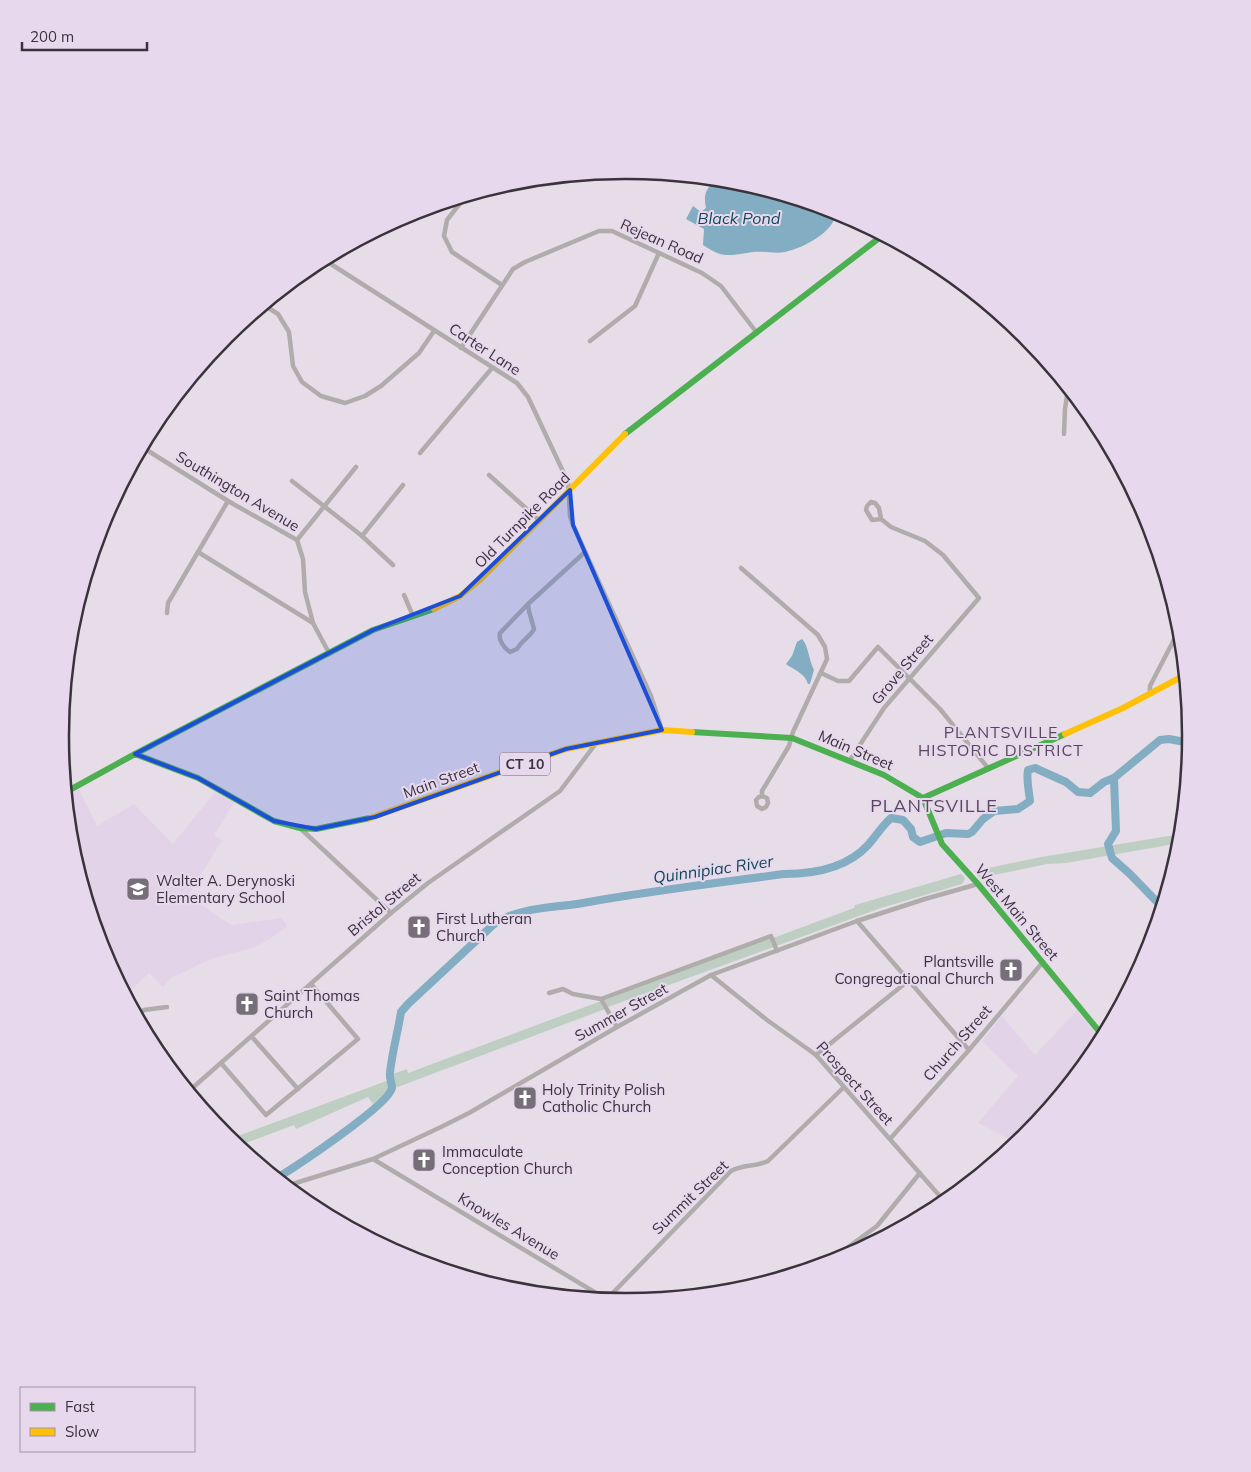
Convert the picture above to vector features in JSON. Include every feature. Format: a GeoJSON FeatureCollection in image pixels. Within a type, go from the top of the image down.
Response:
{"type":"FeatureCollection","features":[{"type":"Feature","properties":{"kind":"main road","name":"Old Turnpike Road"},"geometry":{"type":"LineString","coordinates":[[135,754],[373,630],[438,608],[460,596],[480,580],[630,429],[877,240]]}},
{"type":"Feature","properties":{"kind":"main road"},"geometry":{"type":"LineString","coordinates":[[923,798],[1123,708],[1179,678]]}},
{"type":"Feature","properties":{"kind":"main road","name":"Main Street"},"geometry":{"type":"LineString","coordinates":[[135,754],[198,778],[274,821],[300,828],[316,829],[375,817],[566,749],[662,730],[792,738],[850,760],[903,785],[923,798]]}},
{"type":"Feature","properties":{"kind":"main road"},"geometry":{"type":"LineString","coordinates":[[72,789],[135,754]]}},
{"type":"Feature","properties":{"kind":"main road","name":"West Main Street"},"geometry":{"type":"LineString","coordinates":[[923,798],[938,836],[949,853],[978,884],[1098,1030]]}},
{"type":"Feature","properties":{"kind":"street"},"geometry":{"type":"LineString","coordinates":[[459,205],[447,220],[444,236],[452,252],[502,285]]}},
{"type":"Feature","properties":{"kind":"street","name":"Rejean Road"},"geometry":{"type":"LineString","coordinates":[[461,348],[513,269],[524,262],[599,231],[612,231],[702,273],[720,286],[757,333]]}},
{"type":"Feature","properties":{"kind":"street"},"geometry":{"type":"LineString","coordinates":[[590,341],[635,306],[660,253]]}},
{"type":"Feature","properties":{"kind":"street","name":"Carter Lane"},"geometry":{"type":"LineString","coordinates":[[330,264],[517,384],[528,397],[568,482],[570,490],[570,516],[651,696],[662,730]]}},
{"type":"Feature","properties":{"kind":"street"},"geometry":{"type":"LineString","coordinates":[[269,308],[278,314],[289,332],[293,366],[302,382],[321,396],[345,403],[365,396],[381,386],[419,353],[434,332]]}},
{"type":"Feature","properties":{"kind":"street"},"geometry":{"type":"LineString","coordinates":[[420,453],[492,368]]}},
{"type":"Feature","properties":{"kind":"street"},"geometry":{"type":"LineString","coordinates":[[1064,434],[1064,409],[1067,396]]}},
{"type":"Feature","properties":{"kind":"street","name":"Southington Avenue"},"geometry":{"type":"LineString","coordinates":[[148,451],[228,501],[297,540],[303,559],[305,592],[313,624],[329,653]]}},
{"type":"Feature","properties":{"kind":"street"},"geometry":{"type":"LineString","coordinates":[[297,540],[356,467]]}},
{"type":"Feature","properties":{"kind":"street"},"geometry":{"type":"LineString","coordinates":[[489,475],[539,520]]}},
{"type":"Feature","properties":{"kind":"street"},"geometry":{"type":"LineString","coordinates":[[292,481],[362,536],[393,565]]}},
{"type":"Feature","properties":{"kind":"street"},"geometry":{"type":"LineString","coordinates":[[362,536],[403,485]]}},
{"type":"Feature","properties":{"kind":"street"},"geometry":{"type":"LineString","coordinates":[[167,613],[168,603],[228,501]]}},
{"type":"Feature","properties":{"kind":"street","name":"Grove Street"},"geometry":{"type":"LineString","coordinates":[[850,760],[884,708],[979,598],[943,556],[925,541],[891,527],[881,520]]}},
{"type":"Feature","properties":{"kind":"street"},"geometry":{"type":"LineString","coordinates":[[198,552],[313,624]]}},
{"type":"Feature","properties":{"kind":"street"},"geometry":{"type":"LineString","coordinates":[[528,604],[534,629],[533,632],[523,640],[517,649],[510,652],[502,644],[499,636],[500,633],[528,604],[585,552]]}},
{"type":"Feature","properties":{"kind":"street"},"geometry":{"type":"LineString","coordinates":[[740,568],[818,635],[825,647],[827,660],[810,693],[792,738],[762,791],[762,796]]}},
{"type":"Feature","properties":{"kind":"street"},"geometry":{"type":"LineString","coordinates":[[404,595],[413,616]]}},
{"type":"Feature","properties":{"kind":"street"},"geometry":{"type":"LineString","coordinates":[[1150,694],[1150,686],[1174,640]]}},
{"type":"Feature","properties":{"kind":"street"},"geometry":{"type":"LineString","coordinates":[[821,673],[838,681],[849,681],[878,647],[940,709],[988,768]]}},
{"type":"Feature","properties":{"kind":"street","name":"Bristol Street"},"geometry":{"type":"LineString","coordinates":[[194,1087],[391,913],[428,883],[560,791],[597,742]]}},
{"type":"Feature","properties":{"kind":"street"},"geometry":{"type":"LineString","coordinates":[[300,828],[391,913]]}},
{"type":"Feature","properties":{"kind":"street","name":"Summer Street"},"geometry":{"type":"LineString","coordinates":[[294,1183],[373,1158],[469,1113],[617,1027],[711,976],[857,922],[925,899],[978,884]]}},
{"type":"Feature","properties":{"kind":"street"},"geometry":{"type":"LineString","coordinates":[[857,922],[969,1050]]}},
{"type":"Feature","properties":{"kind":"street"},"geometry":{"type":"LineString","coordinates":[[549,993],[563,990],[601,1000],[771,936],[777,951]]}},
{"type":"Feature","properties":{"kind":"street","name":"Church Street"},"geometry":{"type":"LineString","coordinates":[[890,1139],[969,1050],[1043,962]]}},
{"type":"Feature","properties":{"kind":"street","name":"Prospect Street"},"geometry":{"type":"LineString","coordinates":[[711,976],[816,1055],[940,1196]]}},
{"type":"Feature","properties":{"kind":"street"},"geometry":{"type":"LineString","coordinates":[[816,1055],[908,981]]}},
{"type":"Feature","properties":{"kind":"street"},"geometry":{"type":"LineString","coordinates":[[221,1063],[266,1115],[358,1039],[311,984]]}},
{"type":"Feature","properties":{"kind":"street"},"geometry":{"type":"LineString","coordinates":[[601,1000],[617,1027]]}},
{"type":"Feature","properties":{"kind":"street"},"geometry":{"type":"LineString","coordinates":[[142,1012],[167,1008]]}},
{"type":"Feature","properties":{"kind":"street"},"geometry":{"type":"LineString","coordinates":[[252,1037],[298,1089]]}},
{"type":"Feature","properties":{"kind":"street","name":"Summit Street"},"geometry":{"type":"LineString","coordinates":[[613,1293],[731,1171],[768,1161],[844,1087]]}},
{"type":"Feature","properties":{"kind":"street","name":"Knowles Avenue"},"geometry":{"type":"LineString","coordinates":[[373,1158],[593,1292]]}},
{"type":"Feature","properties":{"kind":"street"},"geometry":{"type":"LineString","coordinates":[[851,1244],[877,1226],[920,1173]]}},
{"type":"Feature","properties":{"kind":"highlighted area"},"geometry":{"type":"Polygon","coordinates":[[[570,490],[573,525],[662,730],[566,749],[375,817],[316,829],[274,821],[198,778],[135,754],[373,630],[460,596],[570,490]]]}},
{"type":"Feature","properties":{"kind":"shaded area","name":"Walter A. Derynoski Elementary School"},"geometry":{"type":"Polygon","coordinates":[[[79,789],[97,826],[134,804],[173,844],[215,792],[234,803],[214,835],[222,840],[188,896],[231,925],[282,918],[287,926],[270,939],[253,948],[211,959],[171,978],[163,987],[149,973],[131,991],[111,949],[98,915],[79,845],[72,793],[79,789]]]}},
{"type":"Feature","properties":{"kind":"shaded area"},"geometry":{"type":"Polygon","coordinates":[[[1077,1010],[1096,1033],[1067,1075],[1044,1103],[1009,1139],[978,1123],[1018,1076],[982,1041],[1002,1016],[1035,1055],[1077,1010]]]}},
{"type":"Feature","properties":{"kind":"green space"},"geometry":{"type":"Polygon","coordinates":[[[1173,835],[1172,844],[1066,863],[1047,864],[980,878],[974,871],[1041,857],[1173,835]]]}},
{"type":"Feature","properties":{"kind":"green space"},"geometry":{"type":"Polygon","coordinates":[[[961,874],[965,878],[962,884],[881,908],[608,1007],[604,1000],[772,936],[773,938],[854,908],[855,905],[961,874]]]}},
{"type":"Feature","properties":{"kind":"green space"},"geometry":{"type":"Polygon","coordinates":[[[601,1001],[605,1009],[387,1091],[389,1095],[373,1104],[368,1097],[296,1129],[294,1125],[246,1143],[238,1136],[389,1080],[390,1075],[407,1069],[408,1073],[601,1001]]]}},
{"type":"Feature","properties":{"kind":"water","name":"Black Pond"},"geometry":{"type":"Polygon","coordinates":[[[710,186],[770,198],[833,220],[830,226],[817,238],[792,250],[781,253],[720,254],[703,245],[704,229],[686,219],[693,206],[701,212],[706,208],[705,199],[710,186]]]}},
{"type":"Feature","properties":{"kind":"water"},"geometry":{"type":"Polygon","coordinates":[[[802,639],[806,645],[814,670],[810,684],[808,684],[802,674],[786,664],[792,656],[797,642],[802,639]]]}},
{"type":"Feature","properties":{"kind":"waterway","name":"Quinnipiac River"},"geometry":{"type":"LineString","coordinates":[[283,1174],[359,1121],[387,1096],[392,1088],[391,1065],[401,1012],[494,924],[504,918],[537,909],[709,884],[819,871],[840,864],[860,853],[891,818],[903,820],[911,829],[913,837],[920,842],[946,833],[968,834],[994,811],[1018,809],[1030,801],[1027,781],[1028,770],[1035,768],[1066,782],[1078,792],[1090,793],[1104,782],[1114,778],[1160,740],[1169,739],[1182,741]]}},
{"type":"Feature","properties":{"kind":"waterway"},"geometry":{"type":"LineString","coordinates":[[1114,778],[1116,831],[1108,844],[1112,858],[1157,902]]}},
{"type":"Feature","properties":{"kind":"traffic: fast"},"geometry":{"type":"LineString","coordinates":[[625,434],[877,240]]}},
{"type":"Feature","properties":{"kind":"traffic: fast"},"geometry":{"type":"LineString","coordinates":[[135,754],[373,630],[434,609]]}},
{"type":"Feature","properties":{"kind":"traffic: fast"},"geometry":{"type":"LineString","coordinates":[[692,732],[792,738],[884,775],[923,798],[1065,734]]}},
{"type":"Feature","properties":{"kind":"traffic: fast"},"geometry":{"type":"LineString","coordinates":[[72,789],[135,754],[198,778],[274,821],[300,828],[316,829],[370,818]]}},
{"type":"Feature","properties":{"kind":"traffic: fast"},"geometry":{"type":"LineString","coordinates":[[923,798],[942,844],[978,884],[1098,1030]]}},
{"type":"Feature","properties":{"kind":"traffic: slow"},"geometry":{"type":"LineString","coordinates":[[434,609],[460,596],[480,580],[625,434]]}},
{"type":"Feature","properties":{"kind":"traffic: slow"},"geometry":{"type":"LineString","coordinates":[[1065,734],[1123,708],[1179,678]]}},
{"type":"Feature","properties":{"kind":"traffic: slow"},"geometry":{"type":"LineString","coordinates":[[370,818],[566,749],[662,730],[692,732]]}},
{"type":"Feature","properties":{"kind":"place","name":"Walter A. Derynoski Elementary School"},"geometry":{"type":"Point","coordinates":[138,889]}},
{"type":"Feature","properties":{"kind":"place","name":"First Lutheran Church"},"geometry":{"type":"Point","coordinates":[419,927]}},
{"type":"Feature","properties":{"kind":"place","name":"Plantsville Congregational Church"},"geometry":{"type":"Point","coordinates":[1011,970]}},
{"type":"Feature","properties":{"kind":"place","name":"Saint Thomas Church"},"geometry":{"type":"Point","coordinates":[247,1004]}},
{"type":"Feature","properties":{"kind":"place","name":"Holy Trinity Polish Catholic Church"},"geometry":{"type":"Point","coordinates":[525,1098]}},
{"type":"Feature","properties":{"kind":"place","name":"Immaculate Conception Church"},"geometry":{"type":"Point","coordinates":[424,1160]}},
{"type":"Feature","properties":{"kind":"district","name":"PLANTSVILLE HISTORIC DISTRICT"},"geometry":{"type":"Point","coordinates":[1001,741]}},
{"type":"Feature","properties":{"kind":"district","name":"PLANTSVILLE"},"geometry":{"type":"Point","coordinates":[934,805]}}]}
